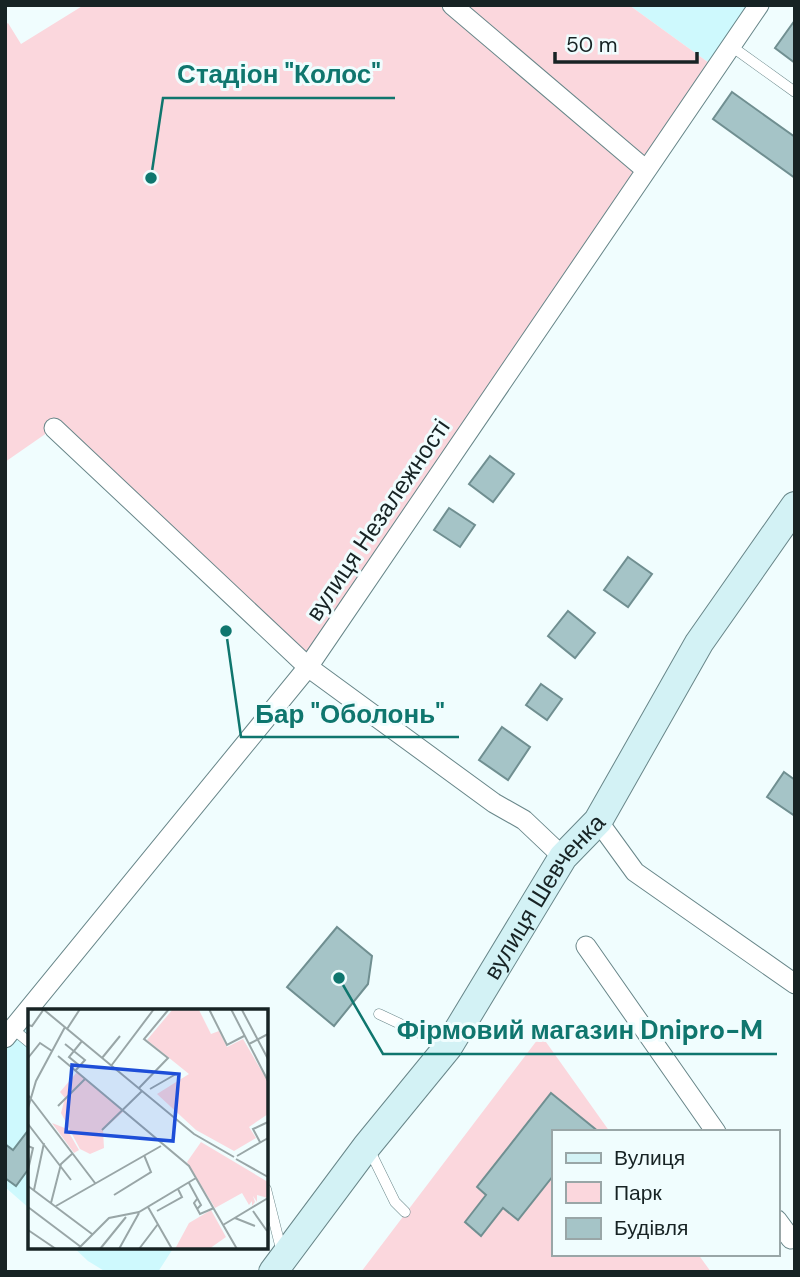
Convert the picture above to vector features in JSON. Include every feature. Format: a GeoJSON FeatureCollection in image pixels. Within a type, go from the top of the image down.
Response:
{"type":"FeatureCollection","features":[{"type":"Feature","properties":{"kind":"main road","name":"вулиця Шевченка"},"geometry":{"type":"LineString","coordinates":[[278,1264],[367,1146],[448,1047],[563,858],[598,821],[699,643],[795,506]]}},
{"type":"Feature","properties":{"kind":"street"},"geometry":{"type":"LineString","coordinates":[[452,5],[646,170]]}},
{"type":"Feature","properties":{"kind":"street","name":"вулиця Незалежності"},"geometry":{"type":"LineString","coordinates":[[29,1009],[308,667],[759,5]]}},
{"type":"Feature","properties":{"kind":"street"},"geometry":{"type":"LineString","coordinates":[[54,428],[308,667],[494,803],[524,820],[563,858]]}},
{"type":"Feature","properties":{"kind":"street"},"geometry":{"type":"LineString","coordinates":[[598,821],[635,872],[795,984]]}},
{"type":"Feature","properties":{"kind":"street"},"geometry":{"type":"LineString","coordinates":[[586,946],[715,1130]]}},
{"type":"Feature","properties":{"kind":"street","name":"вулиця Незалежності"},"geometry":{"type":"LineString","coordinates":[[9,1033],[28,1010]]}},
{"type":"Feature","properties":{"kind":"street"},"geometry":{"type":"LineString","coordinates":[[779,1223],[791,1239]]}},
{"type":"Feature","properties":{"kind":"lane"},"geometry":{"type":"LineString","coordinates":[[731,46],[795,91]]}},
{"type":"Feature","properties":{"kind":"lane"},"geometry":{"type":"LineString","coordinates":[[379,1014],[448,1047]]}},
{"type":"Feature","properties":{"kind":"lane"},"geometry":{"type":"LineString","coordinates":[[9,1033],[28,1042]]}},
{"type":"Feature","properties":{"kind":"lane"},"geometry":{"type":"LineString","coordinates":[[367,1146],[395,1202],[405,1212]]}},
{"type":"Feature","properties":{"kind":"lane"},"geometry":{"type":"LineString","coordinates":[[268,1202],[278,1264]]}},
{"type":"Feature","properties":{"kind":"shaded area"},"geometry":{"type":"Polygon","coordinates":[[[629,5],[759,5],[716,68],[629,5]]]}},
{"type":"Feature","properties":{"kind":"shaded area"},"geometry":{"type":"Polygon","coordinates":[[[28,1022],[28,1207],[5,1187],[5,1051],[28,1022]]]}},
{"type":"Feature","properties":{"kind":"shaded area"},"geometry":{"type":"Polygon","coordinates":[[[75,1249],[173,1249],[158,1272],[106,1272],[75,1249]]]}},
{"type":"Feature","properties":{"kind":"green space"},"geometry":{"type":"Polygon","coordinates":[[[84,5],[629,5],[716,68],[308,667],[54,428],[5,462],[5,25],[8,23],[21,44],[84,5]]]}},
{"type":"Feature","properties":{"kind":"green space"},"geometry":{"type":"Polygon","coordinates":[[[541,1035],[609,1130],[552,1130],[552,1256],[699,1256],[711,1272],[361,1272],[541,1035]]]}},
{"type":"Feature","properties":{"kind":"building"},"geometry":{"type":"Polygon","coordinates":[[[795,20],[795,63],[775,48],[795,20]]]}},
{"type":"Feature","properties":{"kind":"building"},"geometry":{"type":"Polygon","coordinates":[[[732,92],[795,137],[795,178],[713,119],[732,92]]]}},
{"type":"Feature","properties":{"kind":"building"},"geometry":{"type":"Polygon","coordinates":[[[490,456],[514,474],[493,502],[469,484],[490,456]]]}},
{"type":"Feature","properties":{"kind":"building"},"geometry":{"type":"Polygon","coordinates":[[[449,508],[475,525],[460,547],[434,530],[449,508]]]}},
{"type":"Feature","properties":{"kind":"building"},"geometry":{"type":"Polygon","coordinates":[[[628,557],[652,574],[628,607],[604,590],[628,557]]]}},
{"type":"Feature","properties":{"kind":"building"},"geometry":{"type":"Polygon","coordinates":[[[568,611],[595,633],[575,658],[548,636],[568,611]]]}},
{"type":"Feature","properties":{"kind":"building"},"geometry":{"type":"Polygon","coordinates":[[[541,684],[562,699],[547,720],[526,705],[541,684]]]}},
{"type":"Feature","properties":{"kind":"building"},"geometry":{"type":"Polygon","coordinates":[[[502,727],[530,747],[508,780],[479,760],[502,727]]]}},
{"type":"Feature","properties":{"kind":"building"},"geometry":{"type":"Polygon","coordinates":[[[784,772],[795,780],[795,816],[767,797],[784,772]]]}},
{"type":"Feature","properties":{"kind":"building"},"geometry":{"type":"Polygon","coordinates":[[[337,927],[372,956],[368,984],[334,1026],[287,987],[337,927]]]}},
{"type":"Feature","properties":{"kind":"building"},"geometry":{"type":"Polygon","coordinates":[[[551,1093],[597,1130],[552,1130],[552,1177],[518,1220],[503,1208],[481,1236],[465,1222],[486,1195],[477,1187],[551,1093]]]}},
{"type":"Feature","properties":{"kind":"building"},"geometry":{"type":"Polygon","coordinates":[[[28,1131],[28,1170],[16,1186],[5,1178],[5,1144],[13,1150],[28,1131]]]}},
{"type":"Feature","properties":{"kind":"place","name":"Стадіон \"Колос\""},"geometry":{"type":"Point","coordinates":[151,178]}},
{"type":"Feature","properties":{"kind":"place","name":"Бар \"Оболонь\""},"geometry":{"type":"Point","coordinates":[226,631]}},
{"type":"Feature","properties":{"kind":"place","name":"Фірмовий магазин Dnipro-M"},"geometry":{"type":"Point","coordinates":[339,978]}}]}
